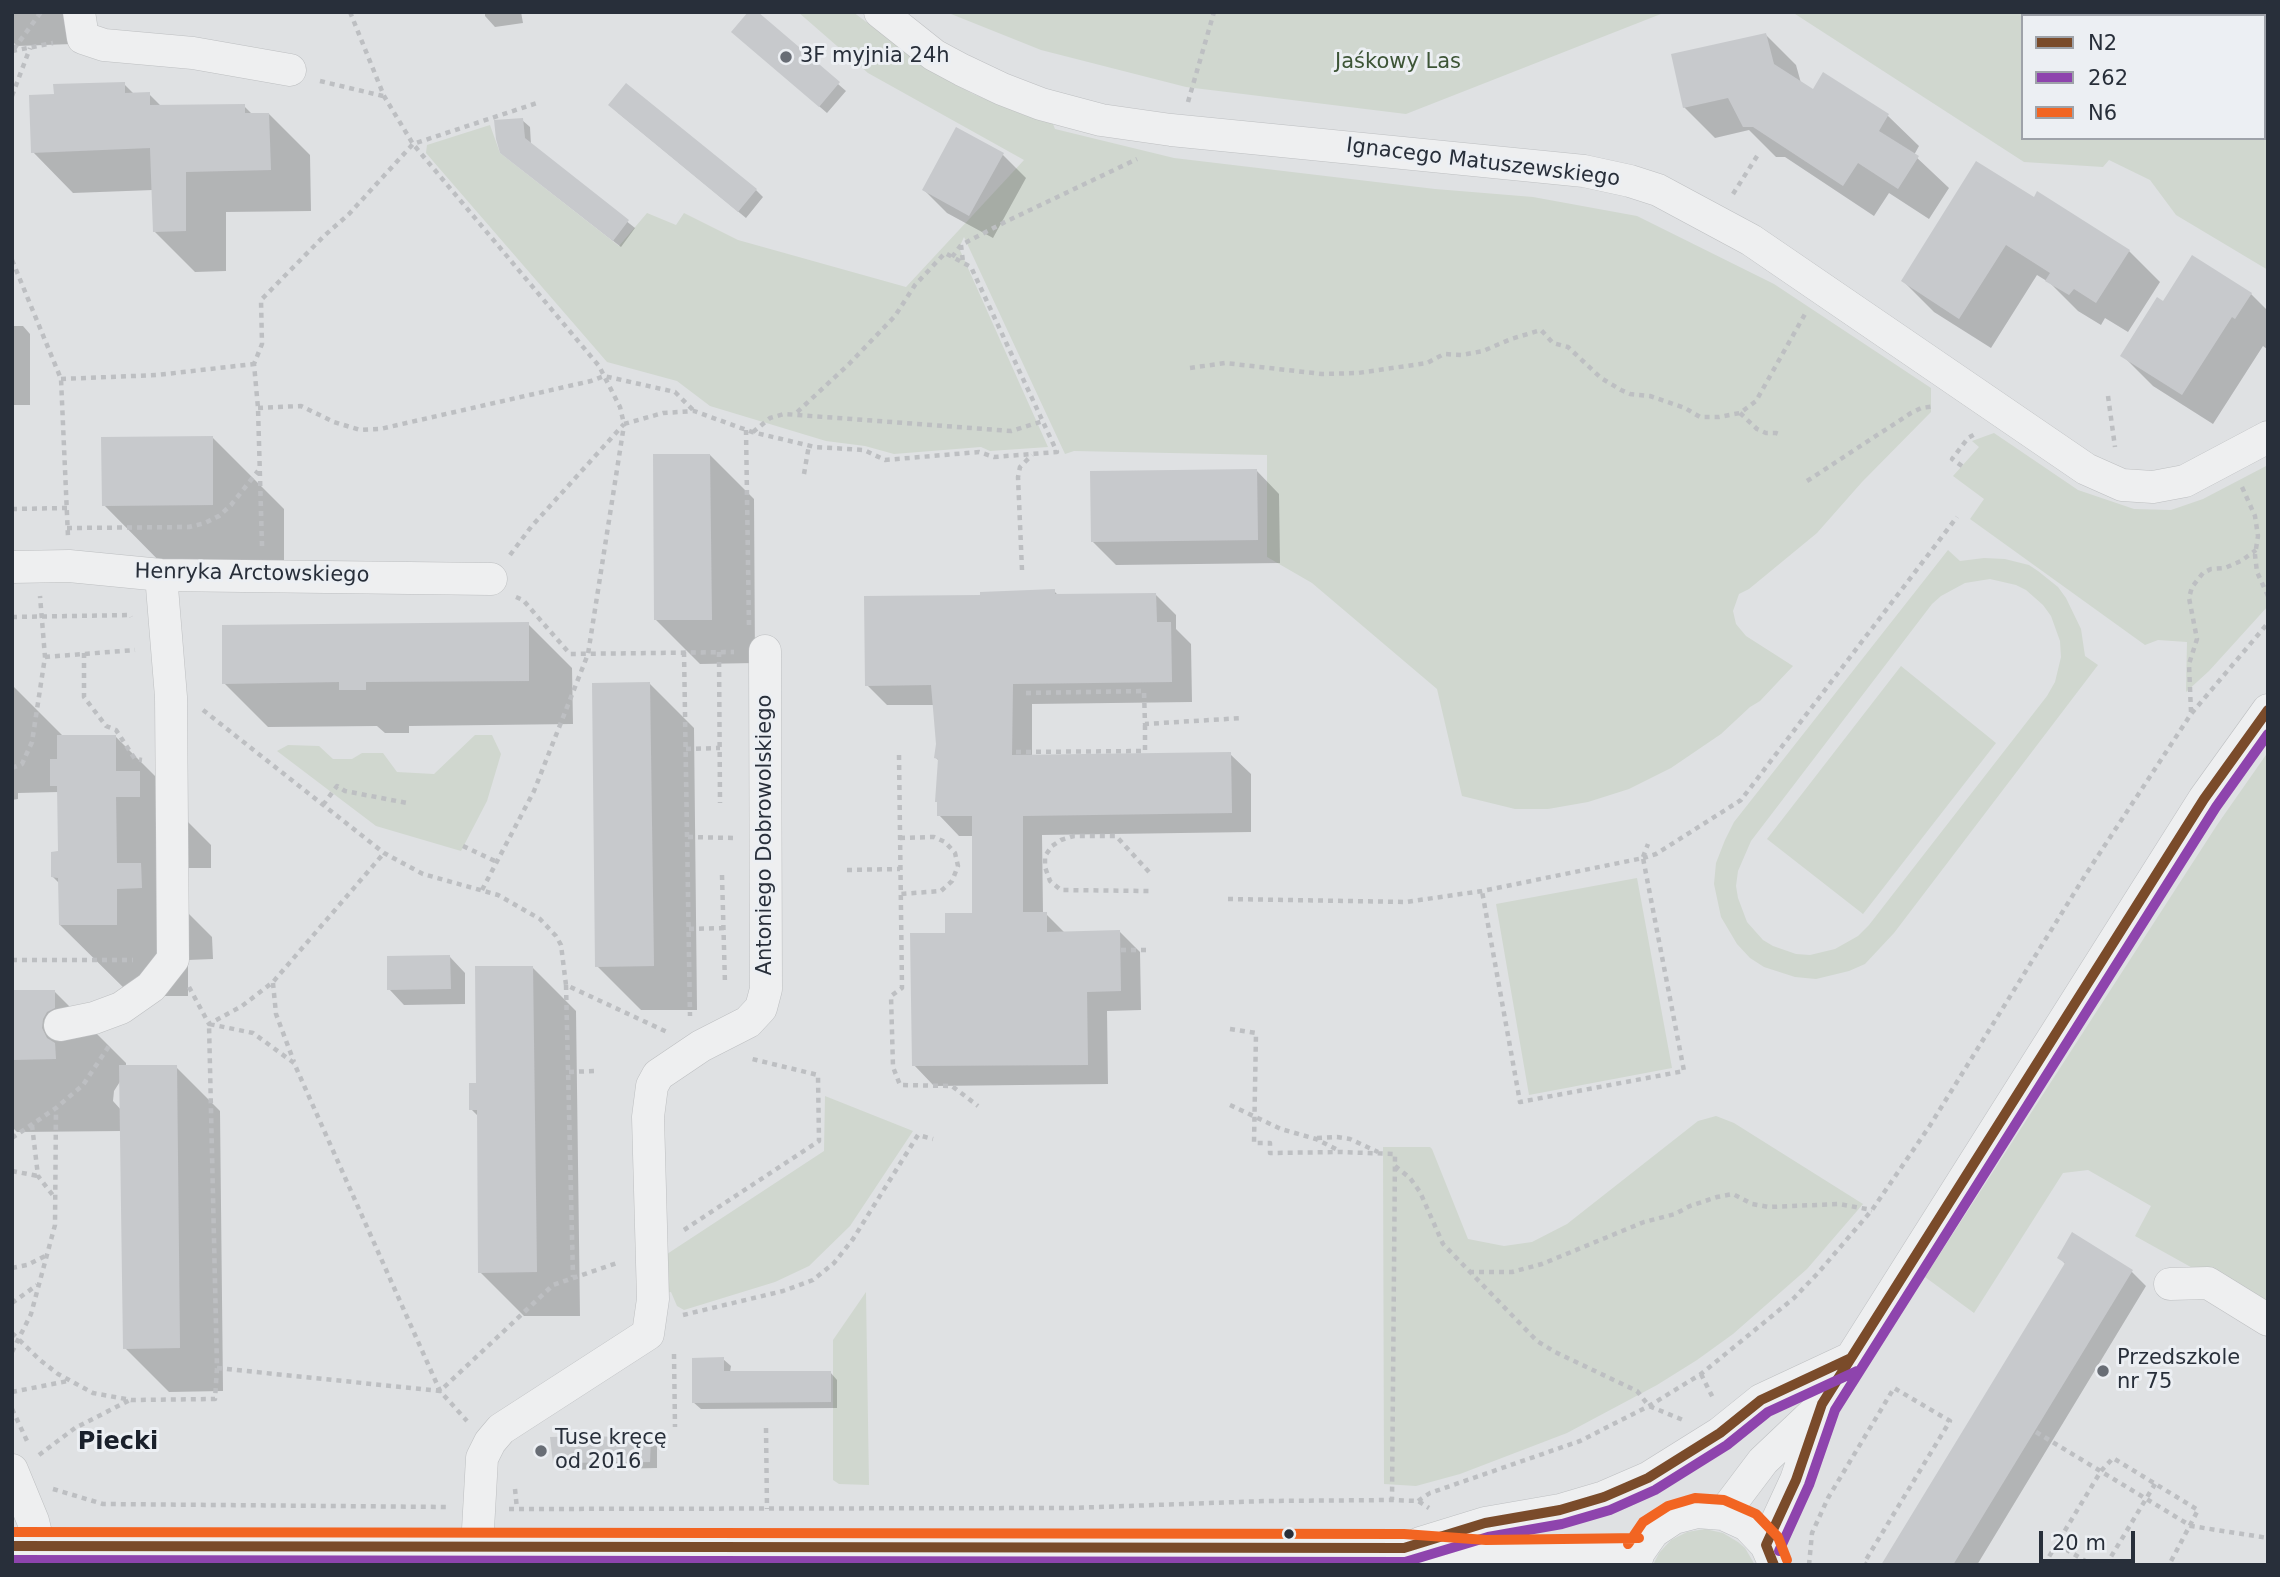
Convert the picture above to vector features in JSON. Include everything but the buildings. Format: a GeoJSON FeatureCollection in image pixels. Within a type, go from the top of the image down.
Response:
{"type":"FeatureCollection","features":[{"type":"Feature","properties":{"kind":"street","name":"Ignacego Matuszewskiego"},"geometry":{"type":"LineString","coordinates":[[880,12],[934,55],[972,75],[1041,104],[1101,120],[1171,130],[1584,171],[1658,190],[1751,240],[2086,469],[2122,485],[2153,488],[2185,481],[2268,438]]}},
{"type":"Feature","properties":{"kind":"street"},"geometry":{"type":"LineString","coordinates":[[81,25],[104,45],[192,53],[303,75]]}},
{"type":"Feature","properties":{"kind":"street","name":"Henryka Arctowskiego"},"geometry":{"type":"LineString","coordinates":[[25,567],[69,566],[161,575],[491,579]]}},
{"type":"Feature","properties":{"kind":"street"},"geometry":{"type":"LineString","coordinates":[[60,1024],[94,1018],[121,1008],[151,987],[173,959],[171,697],[150,649],[161,575]]}},
{"type":"Feature","properties":{"kind":"street","name":"Antoniego Dobrowolskiego"},"geometry":{"type":"LineString","coordinates":[[476,1555],[482,1458],[490,1442],[501,1429],[648,1334],[653,1299],[648,1117],[652,1086],[658,1075],[696,1045],[748,1022],[761,1008],[766,989],[767,839],[757,651]]}},
{"type":"Feature","properties":{"kind":"street"},"geometry":{"type":"LineString","coordinates":[[1770,1555],[1822,1404],[2204,799],[2268,710]]}},
{"type":"Feature","properties":{"kind":"street"},"geometry":{"type":"LineString","coordinates":[[2170,1284],[2208,1283],[2268,1320]]}},
{"type":"Feature","properties":{"kind":"street"},"geometry":{"type":"LineString","coordinates":[[1404,1548],[1485,1523],[1560,1510],[1648,1478],[1720,1433],[1761,1400],[1851,1358]]}},
{"type":"Feature","properties":{"kind":"street"},"geometry":{"type":"LineString","coordinates":[[1723,1514],[1763,1461],[1822,1404]]}},
{"type":"Feature","properties":{"kind":"street"},"geometry":{"type":"LineString","coordinates":[[25,1468],[33,1521],[30,1552],[476,1555],[1404,1548],[1486,1554],[1637,1558],[1653,1532],[1674,1518],[1698,1512],[1723,1514],[1747,1525],[1770,1555]]}},
{"type":"Feature","properties":{"kind":"path"},"geometry":{"type":"LineString","coordinates":[[13,50],[41,12]]}},
{"type":"Feature","properties":{"kind":"path"},"geometry":{"type":"LineString","coordinates":[[350,12],[384,96],[413,144],[599,366],[620,407],[624,424],[588,654],[534,790],[482,890]]}},
{"type":"Feature","properties":{"kind":"path"},"geometry":{"type":"LineString","coordinates":[[1198,108],[1187,106],[1214,12]]}},
{"type":"Feature","properties":{"kind":"path"},"geometry":{"type":"LineString","coordinates":[[13,50],[30,47],[81,25]]}},
{"type":"Feature","properties":{"kind":"path"},"geometry":{"type":"LineString","coordinates":[[12,96],[30,47]]}},
{"type":"Feature","properties":{"kind":"path"},"geometry":{"type":"LineString","coordinates":[[303,75],[384,96]]}},
{"type":"Feature","properties":{"kind":"path"},"geometry":{"type":"LineString","coordinates":[[263,576],[258,408],[254,364],[262,344],[261,300],[349,214],[413,144],[537,103]]}},
{"type":"Feature","properties":{"kind":"path"},"geometry":{"type":"LineString","coordinates":[[1735,191],[1759,153]]}},
{"type":"Feature","properties":{"kind":"path"},"geometry":{"type":"LineString","coordinates":[[953,257],[961,245],[1147,154]]}},
{"type":"Feature","properties":{"kind":"path"},"geometry":{"type":"LineString","coordinates":[[1731,198],[1737,201]]}},
{"type":"Feature","properties":{"kind":"path"},"geometry":{"type":"LineString","coordinates":[[961,245],[963,262]]}},
{"type":"Feature","properties":{"kind":"path"},"geometry":{"type":"LineString","coordinates":[[531,527],[624,424],[663,413],[694,411],[752,432],[809,445],[864,450],[885,460],[979,452],[994,457],[1057,452],[971,267],[945,253],[915,285],[894,316],[794,415]]}},
{"type":"Feature","properties":{"kind":"path"},"geometry":{"type":"LineString","coordinates":[[12,260],[61,379],[69,566]]}},
{"type":"Feature","properties":{"kind":"path"},"geometry":{"type":"LineString","coordinates":[[1190,368],[1225,363],[1322,374],[1358,373],[1427,363],[1444,354],[1462,355],[1483,351],[1511,338],[1541,330],[1553,343],[1572,350],[1601,377],[1621,390],[1650,396],[1685,408],[1700,417],[1719,418],[1740,413],[1756,401],[1802,318],[1822,289]]}},
{"type":"Feature","properties":{"kind":"path"},"geometry":{"type":"LineString","coordinates":[[61,379],[156,374],[254,364]]}},
{"type":"Feature","properties":{"kind":"path"},"geometry":{"type":"LineString","coordinates":[[258,408],[301,407],[360,430],[380,429],[604,376],[675,392],[694,411]]}},
{"type":"Feature","properties":{"kind":"path"},"geometry":{"type":"LineString","coordinates":[[2105,445],[2115,451],[2108,396]]}},
{"type":"Feature","properties":{"kind":"path"},"geometry":{"type":"LineString","coordinates":[[1807,481],[1921,408],[1938,405],[1945,408]]}},
{"type":"Feature","properties":{"kind":"path"},"geometry":{"type":"LineString","coordinates":[[1740,413],[1757,429],[1782,435]]}},
{"type":"Feature","properties":{"kind":"path"},"geometry":{"type":"LineString","coordinates":[[752,432],[769,418],[784,414],[1011,431],[1043,421]]}},
{"type":"Feature","properties":{"kind":"path"},"geometry":{"type":"LineString","coordinates":[[1962,466],[1952,459],[1968,438],[1980,432],[1972,426]]}},
{"type":"Feature","properties":{"kind":"path"},"geometry":{"type":"LineString","coordinates":[[538,617],[570,654],[757,651],[746,430]]}},
{"type":"Feature","properties":{"kind":"path"},"geometry":{"type":"LineString","coordinates":[[804,474],[809,445]]}},
{"type":"Feature","properties":{"kind":"path"},"geometry":{"type":"LineString","coordinates":[[1022,570],[1018,477],[1020,467],[1033,455]]}},
{"type":"Feature","properties":{"kind":"path"},"geometry":{"type":"LineString","coordinates":[[2228,458],[2255,516],[2258,536],[2257,572],[2268,596]]}},
{"type":"Feature","properties":{"kind":"path"},"geometry":{"type":"LineString","coordinates":[[67,528],[188,527],[205,523],[219,516],[230,505],[258,470]]}},
{"type":"Feature","properties":{"kind":"path"},"geometry":{"type":"LineString","coordinates":[[12,509],[67,508]]}},
{"type":"Feature","properties":{"kind":"path"},"geometry":{"type":"LineString","coordinates":[[1228,900],[1406,902],[1482,891],[1656,854],[1741,800],[1957,517]]}},
{"type":"Feature","properties":{"kind":"path"},"geometry":{"type":"LineString","coordinates":[[2191,714],[2189,664],[2197,639],[2189,598],[2192,587],[2203,573],[2211,569],[2225,568],[2256,550]]}},
{"type":"Feature","properties":{"kind":"path"},"geometry":{"type":"LineString","coordinates":[[12,768],[22,764],[32,742],[45,657],[42,616],[25,567]]}},
{"type":"Feature","properties":{"kind":"path"},"geometry":{"type":"LineString","coordinates":[[12,617],[130,615],[132,626]]}},
{"type":"Feature","properties":{"kind":"path"},"geometry":{"type":"LineString","coordinates":[[12,1409],[25,1468],[50,1488],[103,1504],[767,1509],[1070,1508],[1266,1501],[1418,1501],[1430,1493],[1580,1441],[1648,1406],[1701,1374],[1794,1298],[1872,1210],[1929,1127],[2086,874],[2191,714],[2268,623]]}},
{"type":"Feature","properties":{"kind":"path"},"geometry":{"type":"LineString","coordinates":[[134,638],[150,649]]}},
{"type":"Feature","properties":{"kind":"path"},"geometry":{"type":"LineString","coordinates":[[45,657],[150,649]]}},
{"type":"Feature","properties":{"kind":"path"},"geometry":{"type":"LineString","coordinates":[[684,652],[689,929],[696,1045]]}},
{"type":"Feature","properties":{"kind":"path"},"geometry":{"type":"LineString","coordinates":[[719,652],[720,803]]}},
{"type":"Feature","properties":{"kind":"path"},"geometry":{"type":"LineString","coordinates":[[84,653],[84,697],[106,726],[116,730],[135,759],[145,761]]}},
{"type":"Feature","properties":{"kind":"path"},"geometry":{"type":"LineString","coordinates":[[719,676],[729,676]]}},
{"type":"Feature","properties":{"kind":"path"},"geometry":{"type":"LineString","coordinates":[[1016,752],[1145,751],[1144,691],[1026,693]]}},
{"type":"Feature","properties":{"kind":"path"},"geometry":{"type":"LineString","coordinates":[[171,697],[181,694],[384,853],[424,874],[482,890],[512,902],[540,919],[556,936],[561,945],[566,985],[573,1277]]}},
{"type":"Feature","properties":{"kind":"path"},"geometry":{"type":"LineString","coordinates":[[1145,724],[1243,718]]}},
{"type":"Feature","properties":{"kind":"path"},"geometry":{"type":"LineString","coordinates":[[686,749],[720,748]]}},
{"type":"Feature","properties":{"kind":"path"},"geometry":{"type":"LineString","coordinates":[[899,755],[902,988],[891,996],[892,1067],[900,1085],[952,1086],[978,1106]]}},
{"type":"Feature","properties":{"kind":"path"},"geometry":{"type":"LineString","coordinates":[[323,805],[337,786],[345,791],[407,803]]}},
{"type":"Feature","properties":{"kind":"path"},"geometry":{"type":"LineString","coordinates":[[1149,872],[1116,836],[1074,836],[1052,846],[1045,856],[1045,867],[1050,881],[1061,890],[1149,891]]}},
{"type":"Feature","properties":{"kind":"path"},"geometry":{"type":"LineString","coordinates":[[688,837],[767,839]]}},
{"type":"Feature","properties":{"kind":"path"},"geometry":{"type":"LineString","coordinates":[[900,838],[934,837],[945,842],[955,853],[958,866],[952,881],[941,891],[900,894]]}},
{"type":"Feature","properties":{"kind":"path"},"geometry":{"type":"LineString","coordinates":[[1482,891],[1520,1102],[1684,1071],[1643,858],[1648,844]]}},
{"type":"Feature","properties":{"kind":"path"},"geometry":{"type":"LineString","coordinates":[[463,846],[497,862]]}},
{"type":"Feature","properties":{"kind":"path"},"geometry":{"type":"LineString","coordinates":[[209,1024],[242,1006],[272,982],[384,853]]}},
{"type":"Feature","properties":{"kind":"path"},"geometry":{"type":"LineString","coordinates":[[846,870],[900,869]]}},
{"type":"Feature","properties":{"kind":"path"},"geometry":{"type":"LineString","coordinates":[[722,875],[725,984]]}},
{"type":"Feature","properties":{"kind":"path"},"geometry":{"type":"LineString","coordinates":[[689,929],[724,928]]}},
{"type":"Feature","properties":{"kind":"path"},"geometry":{"type":"LineString","coordinates":[[1121,950],[1149,950]]}},
{"type":"Feature","properties":{"kind":"path"},"geometry":{"type":"LineString","coordinates":[[12,960],[173,959],[209,1024],[217,1368],[215,1399],[131,1400],[93,1392],[69,1381],[40,1360],[12,1333]]}},
{"type":"Feature","properties":{"kind":"path"},"geometry":{"type":"LineString","coordinates":[[272,982],[276,1014],[294,1063],[440,1391],[469,1424]]}},
{"type":"Feature","properties":{"kind":"path"},"geometry":{"type":"LineString","coordinates":[[217,1368],[440,1391],[553,1285],[651,1252],[819,1141],[818,1075],[696,1045],[566,985]]}},
{"type":"Feature","properties":{"kind":"path"},"geometry":{"type":"LineString","coordinates":[[12,1138],[57,1108],[83,1085],[103,1058],[123,1021],[121,1008]]}},
{"type":"Feature","properties":{"kind":"path"},"geometry":{"type":"LineString","coordinates":[[209,1024],[254,1033],[294,1063]]}},
{"type":"Feature","properties":{"kind":"path"},"geometry":{"type":"LineString","coordinates":[[1230,1029],[1255,1033],[1254,1143],[1270,1143],[1270,1153],[1395,1154],[1392,1500]]}},
{"type":"Feature","properties":{"kind":"path"},"geometry":{"type":"LineString","coordinates":[[569,1072],[593,1072]]}},
{"type":"Feature","properties":{"kind":"path"},"geometry":{"type":"LineString","coordinates":[[1230,1105],[1282,1129],[1316,1139],[1340,1152]]}},
{"type":"Feature","properties":{"kind":"path"},"geometry":{"type":"LineString","coordinates":[[12,1352],[31,1314],[55,1225],[57,1108]]}},
{"type":"Feature","properties":{"kind":"path"},"geometry":{"type":"LineString","coordinates":[[32,1125],[38,1176],[55,1199]]}},
{"type":"Feature","properties":{"kind":"path"},"geometry":{"type":"LineString","coordinates":[[653,1299],[668,1300],[673,1310],[681,1315],[783,1291],[813,1280],[834,1263],[853,1239],[918,1135],[933,1139]]}},
{"type":"Feature","properties":{"kind":"path"},"geometry":{"type":"LineString","coordinates":[[1316,1139],[1350,1139],[1379,1153]]}},
{"type":"Feature","properties":{"kind":"path"},"geometry":{"type":"LineString","coordinates":[[1395,1166],[1410,1178],[1420,1192],[1443,1244],[1537,1341],[1637,1391],[1648,1406],[1687,1422]]}},
{"type":"Feature","properties":{"kind":"path"},"geometry":{"type":"LineString","coordinates":[[12,1171],[38,1176]]}},
{"type":"Feature","properties":{"kind":"path"},"geometry":{"type":"LineString","coordinates":[[1469,1272],[1512,1272],[1542,1264],[1644,1222],[1675,1214],[1717,1196],[1733,1194],[1752,1204],[1769,1207],[1839,1204],[1872,1210]]}},
{"type":"Feature","properties":{"kind":"path"},"geometry":{"type":"LineString","coordinates":[[12,1268],[27,1265],[47,1255]]}},
{"type":"Feature","properties":{"kind":"path"},"geometry":{"type":"LineString","coordinates":[[12,1303],[39,1284]]}},
{"type":"Feature","properties":{"kind":"path"},"geometry":{"type":"LineString","coordinates":[[674,1346],[676,1427]]}},
{"type":"Feature","properties":{"kind":"path"},"geometry":{"type":"LineString","coordinates":[[12,1392],[69,1381]]}},
{"type":"Feature","properties":{"kind":"path"},"geometry":{"type":"LineString","coordinates":[[1809,1565],[1812,1533],[1828,1498],[1894,1388],[1950,1421],[1864,1563],[1867,1565]]}},
{"type":"Feature","properties":{"kind":"path"},"geometry":{"type":"LineString","coordinates":[[25,1468],[75,1428],[131,1400]]}},
{"type":"Feature","properties":{"kind":"path"},"geometry":{"type":"LineString","coordinates":[[766,1428],[767,1509]]}},
{"type":"Feature","properties":{"kind":"path"},"geometry":{"type":"LineString","coordinates":[[2036,1432],[2191,1526],[2268,1538]]}},
{"type":"Feature","properties":{"kind":"path"},"geometry":{"type":"LineString","coordinates":[[2044,1565],[2101,1471],[2113,1458],[2198,1510],[2169,1565]]}},
{"type":"Feature","properties":{"kind":"path"},"geometry":{"type":"LineString","coordinates":[[2106,1565],[2155,1483]]}},
{"type":"Feature","properties":{"kind":"path"},"geometry":{"type":"LineString","coordinates":[[514,1485],[517,1509]]}},
{"type":"Feature","properties":{"kind":"path"},"geometry":{"type":"LineString","coordinates":[[2057,1544],[2092,1565]]}},
{"type":"Feature","properties":{"kind":"green space"},"geometry":{"type":"Polygon","coordinates":[[[798,12],[853,12],[933,72],[973,94],[1053,124],[1055,129],[1174,158],[1435,189],[1533,197],[1637,216],[1774,284],[1931,388],[1931,412],[1862,482],[1817,533],[1749,589],[1739,594],[1733,611],[1736,624],[1746,636],[1793,666],[1760,701],[1721,734],[1671,768],[1629,789],[1588,802],[1548,809],[1515,809],[1462,796],[1437,689],[1312,583],[1267,557],[1267,455],[1074,451],[1065,454],[964,237],[959,248],[1048,447],[990,451],[981,447],[894,454],[865,446],[826,441],[710,406],[677,381],[607,362],[426,153],[427,145],[490,125],[500,153],[619,246],[647,213],[676,225],[684,213],[738,240],[906,287],[1024,160],[868,73],[798,12]]]}},
{"type":"Feature","properties":{"kind":"green space","name":"Jaśkowy Las"},"geometry":{"type":"Polygon","coordinates":[[[946,12],[1666,12],[1406,114],[1186,87],[1041,50],[946,12]]]}},
{"type":"Feature","properties":{"kind":"green space"},"geometry":{"type":"Polygon","coordinates":[[[1792,12],[2140,14],[2021,14],[2021,140],[2266,140],[2268,36],[2268,270],[2176,215],[2150,180],[2109,160],[2103,167],[2024,162],[1792,12]]]}},
{"type":"Feature","properties":{"kind":"green space"},"geometry":{"type":"Polygon","coordinates":[[[1994,433],[2078,490],[2134,509],[2171,510],[2203,499],[2268,465],[2268,606],[2209,671],[2186,692],[2187,642],[2158,640],[2145,645],[1970,519],[1984,499],[1953,476],[1979,447],[1972,441],[1994,433]]]}},
{"type":"Feature","properties":{"kind":"green space"},"geometry":{"type":"Polygon","coordinates":[[[1948,550],[1960,561],[2005,559],[2029,565],[2058,587],[2066,598],[2081,629],[2085,656],[2098,665],[1894,933],[1865,964],[1816,979],[1795,977],[1764,967],[1750,958],[1737,944],[1721,917],[1714,884],[1716,863],[1734,822],[1948,550]],[[1990,579],[1965,583],[1932,604],[1751,841],[1738,871],[1736,886],[1747,922],[1763,940],[1796,954],[1810,955],[1835,949],[1858,936],[2047,696],[2055,682],[2061,657],[2060,641],[2051,616],[2043,605],[2016,585],[1990,579]]]}},
{"type":"Feature","properties":{"kind":"green space"},"geometry":{"type":"Polygon","coordinates":[[[1901,666],[1996,743],[1863,914],[1767,839],[1901,666]]]}},
{"type":"Feature","properties":{"kind":"green space"},"geometry":{"type":"Polygon","coordinates":[[[475,735],[492,735],[501,754],[487,801],[461,851],[376,826],[277,751],[288,745],[319,746],[333,759],[352,759],[362,753],[383,753],[397,772],[434,774],[475,735]]]}},
{"type":"Feature","properties":{"kind":"green space"},"geometry":{"type":"Polygon","coordinates":[[[2268,752],[2268,1310],[2135,1236],[2151,1206],[2088,1170],[2063,1173],[1974,1313],[1925,1277],[2217,825],[2268,752]]]}},
{"type":"Feature","properties":{"kind":"green space"},"geometry":{"type":"Polygon","coordinates":[[[1637,878],[1672,1068],[1529,1095],[1496,904],[1637,878]]]}},
{"type":"Feature","properties":{"kind":"green space"},"geometry":{"type":"Polygon","coordinates":[[[825,1096],[913,1131],[850,1226],[809,1266],[775,1282],[684,1310],[677,1306],[671,1292],[665,1293],[664,1256],[824,1151],[825,1096]]]}},
{"type":"Feature","properties":{"kind":"green space"},"geometry":{"type":"Polygon","coordinates":[[[1716,1116],[1734,1123],[1863,1204],[1807,1269],[1733,1334],[1657,1385],[1567,1433],[1460,1474],[1416,1486],[1384,1484],[1383,1147],[1430,1147],[1468,1239],[1504,1246],[1532,1242],[1567,1224],[1698,1121],[1716,1116]]]}},
{"type":"Feature","properties":{"kind":"green space"},"geometry":{"type":"Polygon","coordinates":[[[866,1292],[869,1485],[839,1484],[833,1480],[833,1340],[866,1292]]]}},
{"type":"Feature","properties":{"kind":"green space"},"geometry":{"type":"Polygon","coordinates":[[[1705,1529],[1723,1533],[1738,1542],[1755,1565],[1653,1565],[1659,1553],[1671,1540],[1687,1532],[1705,1529]]]}},
{"type":"Feature","properties":{"kind":"transit line","name":"N2"},"geometry":{"type":"LineString","coordinates":[[1774,1565],[1766,1545],[1796,1480],[1822,1404],[2204,799],[2268,710]]}},
{"type":"Feature","properties":{"kind":"transit line","name":"262"},"geometry":{"type":"LineString","coordinates":[[1779,1551],[1809,1485],[1835,1410],[2216,807],[2268,734]]}},
{"type":"Feature","properties":{"kind":"transit line","name":"N2"},"geometry":{"type":"LineString","coordinates":[[12,1546],[1404,1548],[1485,1523],[1560,1510],[1604,1497],[1648,1478],[1720,1433],[1761,1400],[1851,1358]]}},
{"type":"Feature","properties":{"kind":"transit line","name":"262"},"geometry":{"type":"LineString","coordinates":[[12,1560],[1405,1562],[1488,1537],[1562,1524],[1610,1510],[1655,1490],[1727,1445],[1768,1412],[1857,1371]]}},
{"type":"Feature","properties":{"kind":"transit line","name":"N6"},"geometry":{"type":"LineString","coordinates":[[1628,1544],[1643,1522],[1668,1506],[1695,1498],[1724,1500],[1756,1514],[1778,1537],[1787,1560]]}},
{"type":"Feature","properties":{"kind":"transit line","name":"N6"},"geometry":{"type":"LineString","coordinates":[[12,1532],[1404,1534],[1486,1540],[1639,1538]]}},
{"type":"Feature","properties":{"kind":"place","name":"3F myjnia 24h"},"geometry":{"type":"Point","coordinates":[786,57]}},
{"type":"Feature","properties":{"kind":"place","name":"Przedszkole nr 75"},"geometry":{"type":"Point","coordinates":[2103,1371]}},
{"type":"Feature","properties":{"kind":"place","name":"Tuse kręcę od 2016"},"geometry":{"type":"Point","coordinates":[541,1451]}},
{"type":"Feature","properties":{"kind":"district","name":"Piecki"},"geometry":{"type":"Point","coordinates":[118,1443]}}]}
